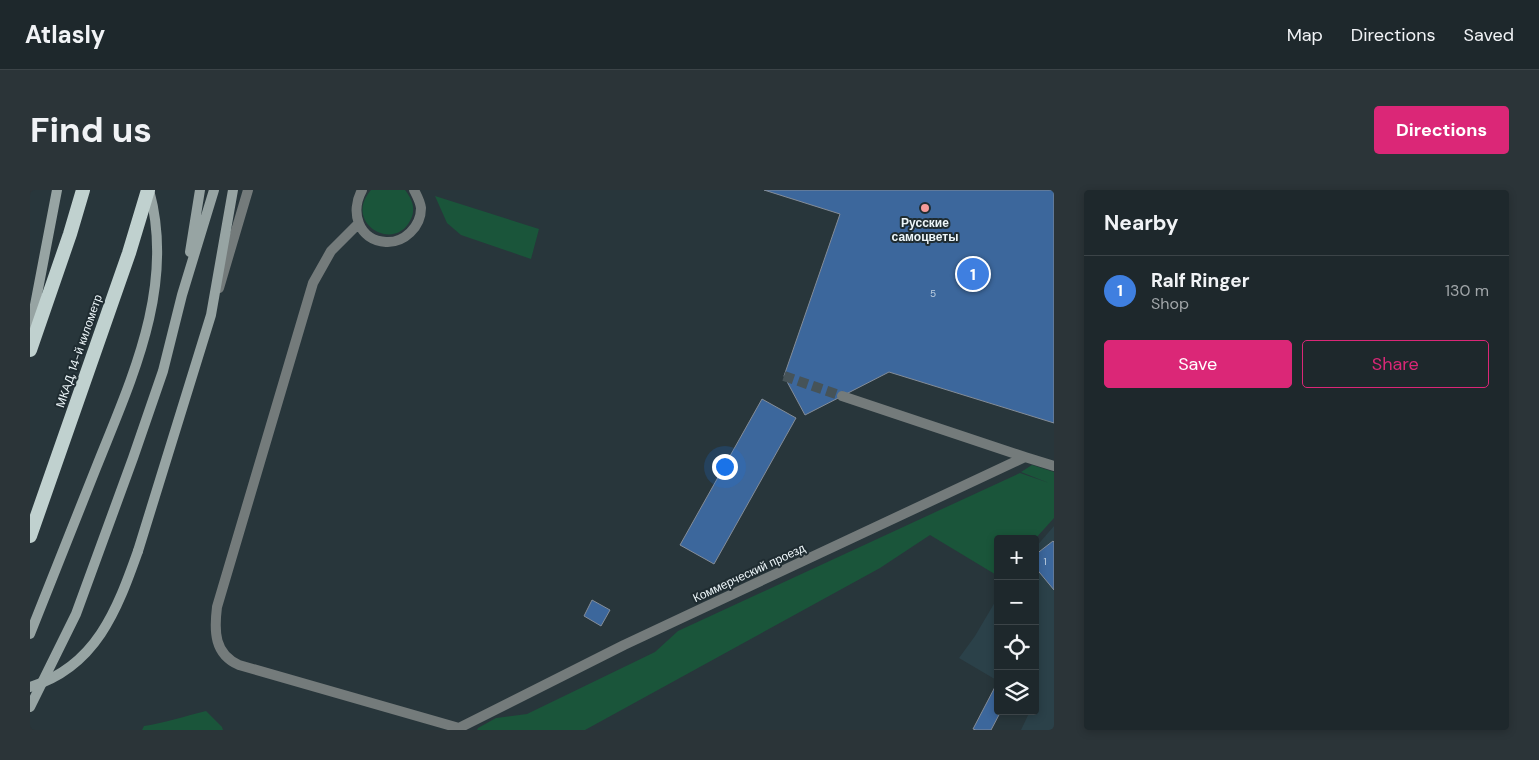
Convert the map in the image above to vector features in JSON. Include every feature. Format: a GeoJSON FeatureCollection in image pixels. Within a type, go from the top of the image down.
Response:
{"type":"FeatureCollection","features":[{"type":"Feature","properties":{"kind":"highway"},"geometry":{"type":"LineString","coordinates":[[30,350],[83,190]]}},
{"type":"Feature","properties":{"kind":"highway","name":"МКАД, 14-й километр"},"geometry":{"type":"LineString","coordinates":[[30,536],[129,253],[148,190]]}},
{"type":"Feature","properties":{"kind":"main road"},"geometry":{"type":"LineString","coordinates":[[30,331],[57,190]]}},
{"type":"Feature","properties":{"kind":"main road"},"geometry":{"type":"LineString","coordinates":[[30,634],[131,380],[147,330],[154,296],[157,265],[156,228],[148,190]]}},
{"type":"Feature","properties":{"kind":"main road"},"geometry":{"type":"LineString","coordinates":[[182,294],[200,190]]}},
{"type":"Feature","properties":{"kind":"main road"},"geometry":{"type":"LineString","coordinates":[[30,707],[79,605],[163,371],[182,294],[214,190]]}},
{"type":"Feature","properties":{"kind":"main road"},"geometry":{"type":"LineString","coordinates":[[30,687],[59,676],[86,654],[112,618],[123,594],[211,315],[233,190]]}},
{"type":"Feature","properties":{"kind":"street"},"geometry":{"type":"LineString","coordinates":[[211,315],[248,190]]}},
{"type":"Feature","properties":{"kind":"street"},"geometry":{"type":"LineString","coordinates":[[362,190],[357,199],[355,211],[358,224],[365,233],[374,239],[386,242],[397,241],[407,236],[420,218],[420,203],[414,190]]}},
{"type":"Feature","properties":{"kind":"street"},"geometry":{"type":"LineString","coordinates":[[358,224],[331,251],[313,282],[217,607],[215,631],[222,652],[230,661],[239,665],[459,729]]}},
{"type":"Feature","properties":{"kind":"street"},"geometry":{"type":"LineString","coordinates":[[842,396],[1054,466]]}},
{"type":"Feature","properties":{"kind":"street","name":"Коммерческий проезд"},"geometry":{"type":"LineString","coordinates":[[459,729],[624,645],[1025,457]]}},
{"type":"Feature","properties":{"kind":"shaded area"},"geometry":{"type":"Polygon","coordinates":[[[1054,526],[1054,730],[1021,730],[1028,715],[1039,715],[1039,543],[1054,526]]]}},
{"type":"Feature","properties":{"kind":"shaded area"},"geometry":{"type":"Polygon","coordinates":[[[994,604],[994,679],[959,658],[975,636],[994,604]]]}},
{"type":"Feature","properties":{"kind":"green space"},"geometry":{"type":"Polygon","coordinates":[[[371,190],[405,190],[411,200],[413,211],[411,219],[403,229],[394,234],[384,234],[374,230],[367,223],[363,213],[364,202],[371,190]]]}},
{"type":"Feature","properties":{"kind":"green space"},"geometry":{"type":"Polygon","coordinates":[[[435,196],[539,229],[531,259],[461,235],[447,223],[435,196]]]}},
{"type":"Feature","properties":{"kind":"green space"},"geometry":{"type":"Polygon","coordinates":[[[1032,465],[1054,472],[1054,518],[1039,535],[994,535],[994,574],[930,535],[880,568],[585,730],[477,730],[496,718],[527,714],[655,652],[678,631],[1020,473],[1049,483],[1021,472],[1032,465]]]}},
{"type":"Feature","properties":{"kind":"green space"},"geometry":{"type":"Polygon","coordinates":[[[206,711],[223,730],[142,730],[144,726],[206,711]]]}},
{"type":"Feature","properties":{"kind":"building"},"geometry":{"type":"Polygon","coordinates":[[[764,190],[1054,190],[1054,423],[889,372],[805,415],[784,376],[840,214],[764,190]]]}},
{"type":"Feature","properties":{"kind":"building"},"geometry":{"type":"Polygon","coordinates":[[[762,399],[796,418],[714,564],[680,545],[762,399]]]}},
{"type":"Feature","properties":{"kind":"building"},"geometry":{"type":"Polygon","coordinates":[[[1054,542],[1054,590],[1039,572],[1039,552],[1054,542]]]}},
{"type":"Feature","properties":{"kind":"building"},"geometry":{"type":"Polygon","coordinates":[[[592,600],[610,610],[601,626],[584,616],[592,600]]]}},
{"type":"Feature","properties":{"kind":"building"},"geometry":{"type":"Polygon","coordinates":[[[994,689],[994,715],[999,715],[991,730],[973,729],[994,689]]]}},
{"type":"Feature","properties":{"kind":"tunnel"},"geometry":{"type":"LineString","coordinates":[[784,376],[842,396]]}},
{"type":"Feature","properties":{"kind":"place","name":"Русские самоцветы"},"geometry":{"type":"Point","coordinates":[925,208]}},
{"type":"Feature","properties":{"kind":"place","name":"Ralf Ringer"},"geometry":{"type":"Point","coordinates":[973,274]}}]}
